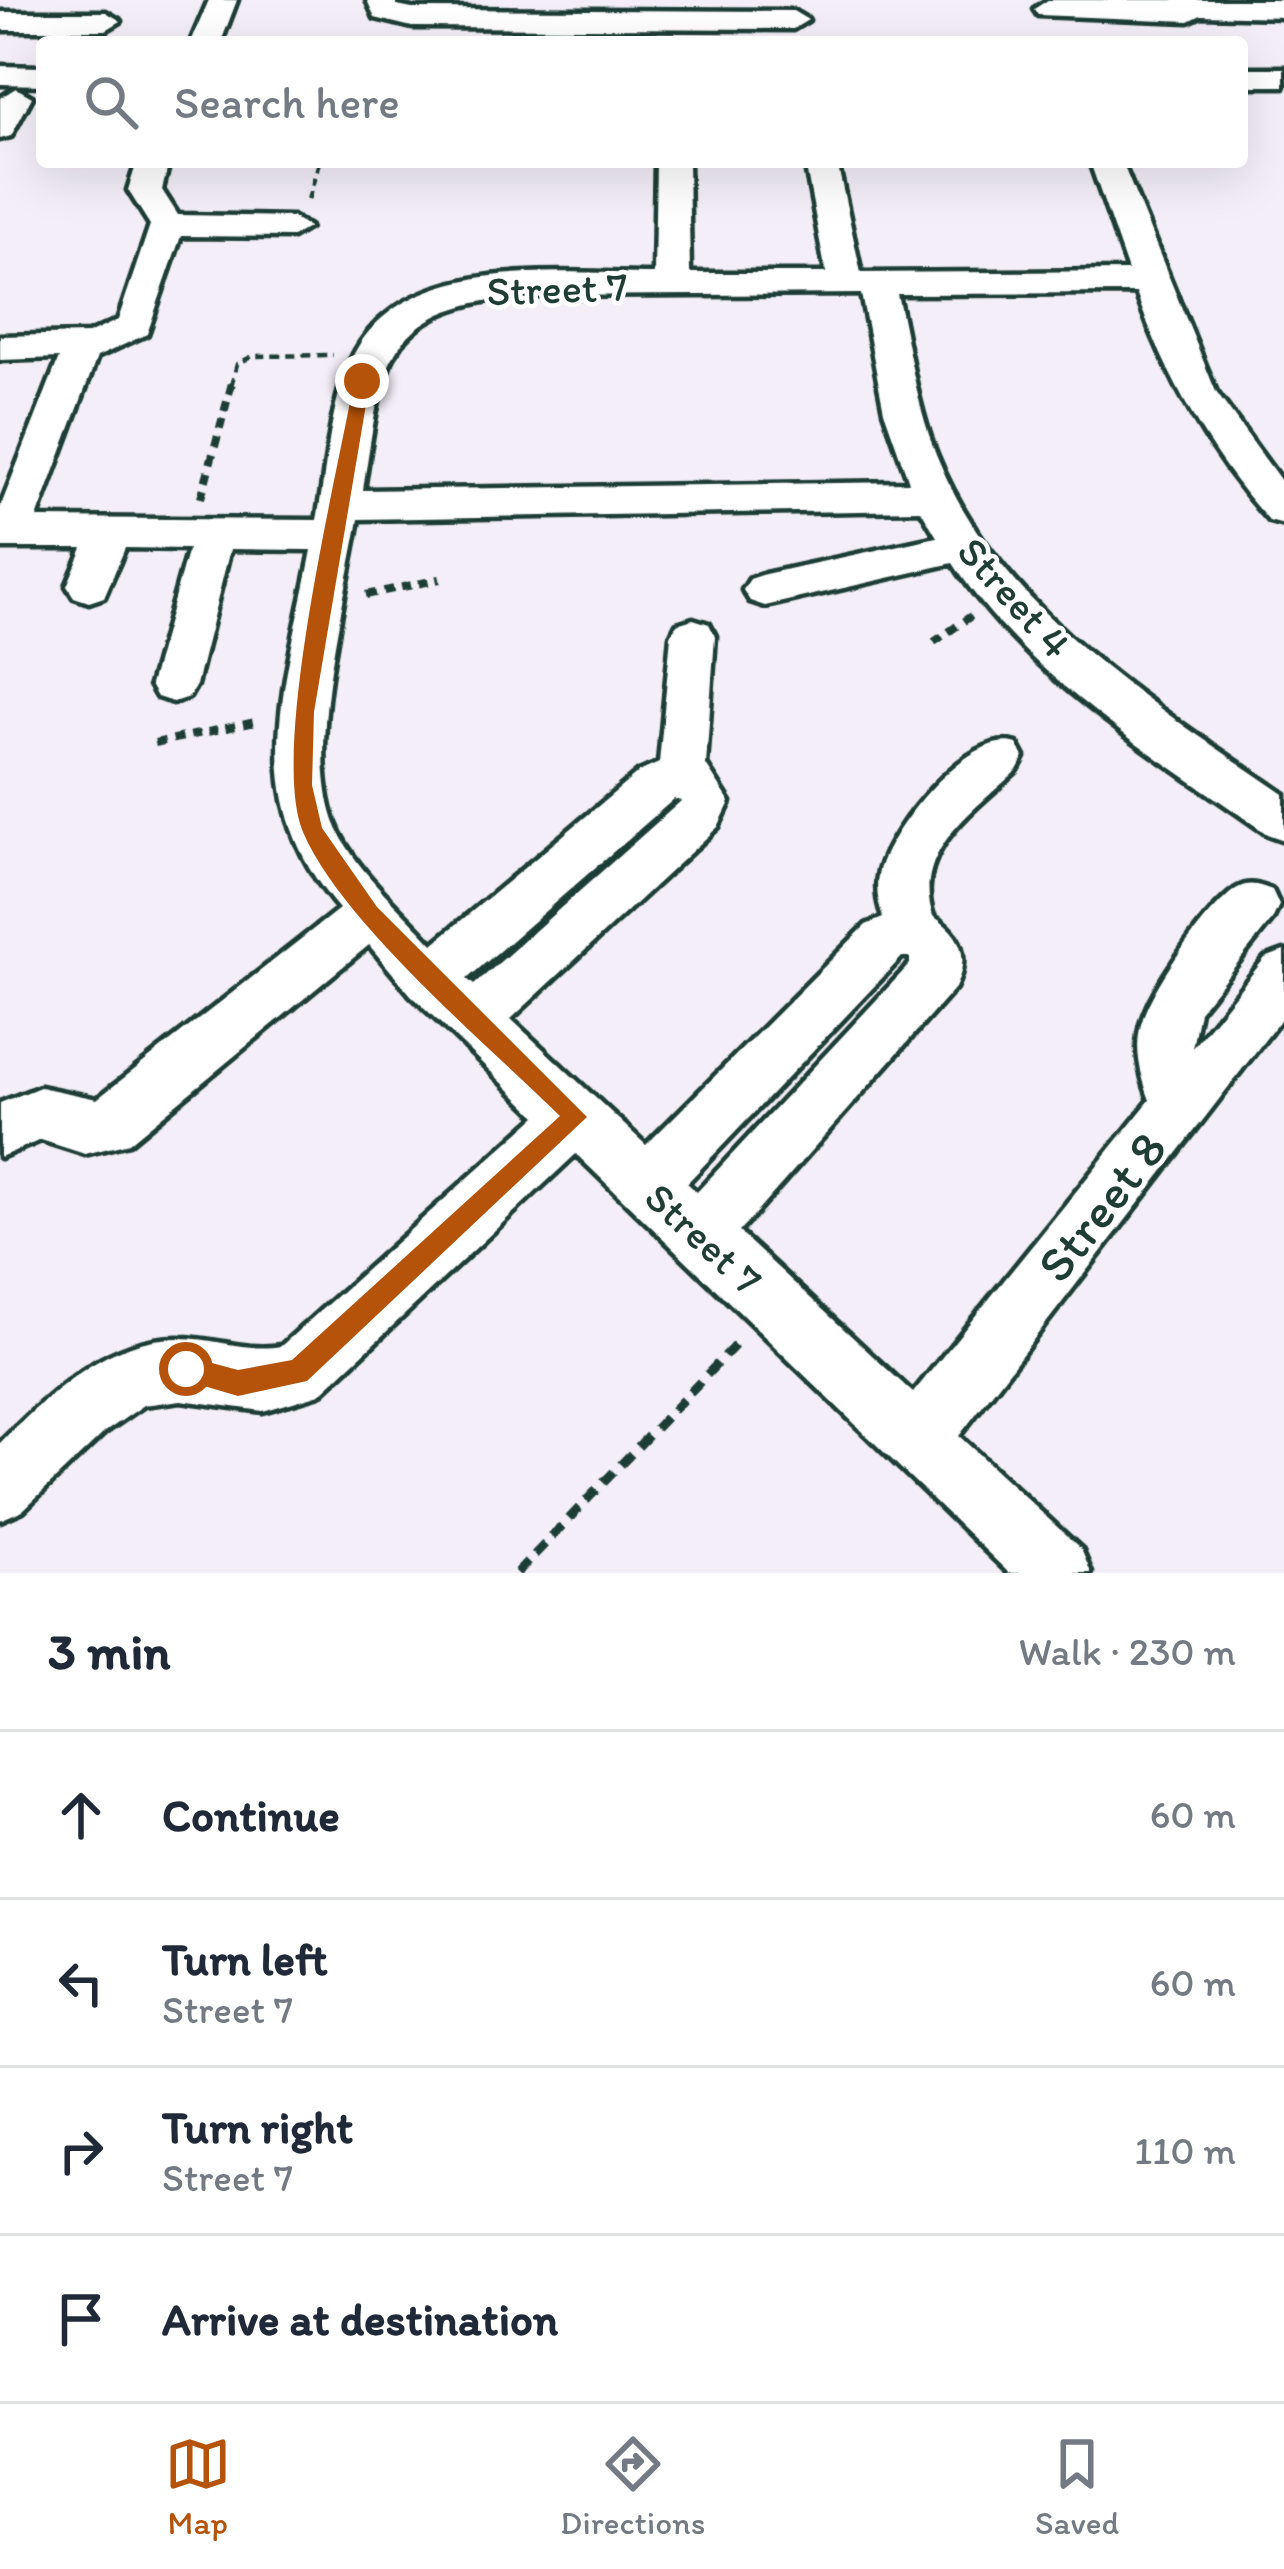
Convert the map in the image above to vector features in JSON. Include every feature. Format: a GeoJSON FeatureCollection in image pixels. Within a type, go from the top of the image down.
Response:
{"type":"FeatureCollection","features":[{"type":"Feature","properties":{"kind":"street"},"geometry":{"type":"LineString","coordinates":[[209,36],[224,0]]}},
{"type":"Feature","properties":{"kind":"street"},"geometry":{"type":"LineString","coordinates":[[381,0],[385,12],[401,18],[473,9],[793,21]]}},
{"type":"Feature","properties":{"kind":"street"},"geometry":{"type":"LineString","coordinates":[[1051,17],[1284,8]]}},
{"type":"Feature","properties":{"kind":"street"},"geometry":{"type":"LineString","coordinates":[[1171,12],[1284,17]]}},
{"type":"Feature","properties":{"kind":"street"},"geometry":{"type":"LineString","coordinates":[[0,21],[106,21]]}},
{"type":"Feature","properties":{"kind":"street"},"geometry":{"type":"LineString","coordinates":[[1248,60],[1284,60]]}},
{"type":"Feature","properties":{"kind":"street"},"geometry":{"type":"LineString","coordinates":[[1248,77],[1284,77]]}},
{"type":"Feature","properties":{"kind":"street"},"geometry":{"type":"LineString","coordinates":[[0,129],[14,92]]}},
{"type":"Feature","properties":{"kind":"street"},"geometry":{"type":"LineString","coordinates":[[1248,103],[1284,103]]}},
{"type":"Feature","properties":{"kind":"street"},"geometry":{"type":"LineString","coordinates":[[151,168],[145,190],[167,225]]}},
{"type":"Feature","properties":{"kind":"street"},"geometry":{"type":"LineString","coordinates":[[672,168],[672,285]]}},
{"type":"Feature","properties":{"kind":"street"},"geometry":{"type":"LineString","coordinates":[[1108,168],[1216,432],[1284,511]]}},
{"type":"Feature","properties":{"kind":"street"},"geometry":{"type":"LineString","coordinates":[[787,190],[824,177]]}},
{"type":"Feature","properties":{"kind":"street","name":"Street 4"},"geometry":{"type":"LineString","coordinates":[[824,177],[934,496],[964,546],[1054,649],[1114,699],[1284,820]]}},
{"type":"Feature","properties":{"kind":"street"},"geometry":{"type":"LineString","coordinates":[[167,225],[300,213]]}},
{"type":"Feature","properties":{"kind":"street"},"geometry":{"type":"LineString","coordinates":[[0,348],[106,344],[134,326],[167,225]]}},
{"type":"Feature","properties":{"kind":"street","name":"Street 7"},"geometry":{"type":"LineString","coordinates":[[1057,1573],[430,978],[370,914],[312,830],[302,785],[305,712],[369,355],[387,331],[448,296],[526,285],[1151,282]]}},
{"type":"Feature","properties":{"kind":"street"},"geometry":{"type":"LineString","coordinates":[[82,346],[5,533],[202,534],[338,520],[934,496]]}},
{"type":"Feature","properties":{"kind":"street"},"geometry":{"type":"LineString","coordinates":[[89,586],[110,534]]}},
{"type":"Feature","properties":{"kind":"street"},"geometry":{"type":"LineString","coordinates":[[173,686],[202,534]]}},
{"type":"Feature","properties":{"kind":"street"},"geometry":{"type":"LineString","coordinates":[[765,590],[964,546]]}},
{"type":"Feature","properties":{"kind":"street"},"geometry":{"type":"LineString","coordinates":[[681,777],[693,636]]}},
{"type":"Feature","properties":{"kind":"street"},"geometry":{"type":"LineString","coordinates":[[699,1233],[936,972],[936,946],[912,930],[899,895],[903,860],[915,841],[1000,757]]}},
{"type":"Feature","properties":{"kind":"street"},"geometry":{"type":"LineString","coordinates":[[430,978],[656,786],[681,777],[704,790],[701,813],[473,1019]]}},
{"type":"Feature","properties":{"kind":"street"},"geometry":{"type":"LineString","coordinates":[[1180,1106],[1161,1052],[1163,1025],[1174,1003],[1254,905]]}},
{"type":"Feature","properties":{"kind":"street"},"geometry":{"type":"LineString","coordinates":[[4,1120],[40,1113],[85,1127],[109,1124],[370,914]]}},
{"type":"Feature","properties":{"kind":"street"},"geometry":{"type":"LineString","coordinates":[[646,1184],[884,941],[912,930]]}},
{"type":"Feature","properties":{"kind":"street","name":"Street 8"},"geometry":{"type":"LineString","coordinates":[[917,1439],[1284,974]]}},
{"type":"Feature","properties":{"kind":"street"},"geometry":{"type":"LineString","coordinates":[[0,1487],[106,1392],[132,1377],[159,1368],[186,1369],[238,1383],[298,1372],[576,1117]]}},
{"type":"Feature","properties":{"kind":"path"},"geometry":{"type":"LineString","coordinates":[[300,213],[317,168]]}},
{"type":"Feature","properties":{"kind":"path"},"geometry":{"type":"LineString","coordinates":[[202,534],[237,364],[253,356],[369,355]]}},
{"type":"Feature","properties":{"kind":"path"},"geometry":{"type":"LineString","coordinates":[[324,604],[440,579]]}},
{"type":"Feature","properties":{"kind":"path"},"geometry":{"type":"LineString","coordinates":[[155,743],[305,712]]}},
{"type":"Feature","properties":{"kind":"path"},"geometry":{"type":"LineString","coordinates":[[517,1573],[774,1304]]}},
{"type":"Feature","properties":{"kind":"route"},"geometry":{"type":"LineString","coordinates":[[186,1369],[238,1383],[268,1382],[298,1372],[576,1117],[370,914],[312,830],[302,785],[305,712],[362,381]]}}]}
